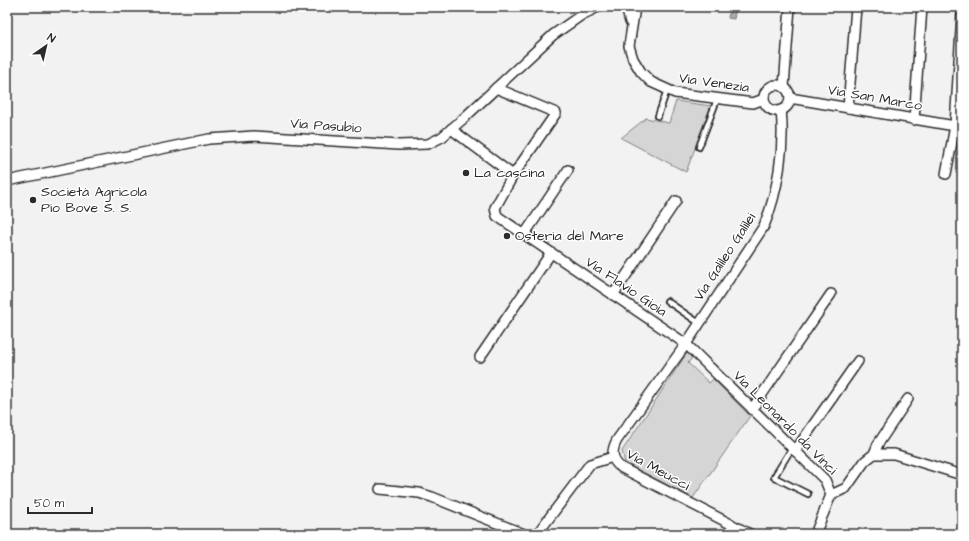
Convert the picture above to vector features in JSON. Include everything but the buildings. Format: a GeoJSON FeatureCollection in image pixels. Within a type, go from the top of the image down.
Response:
{"type":"FeatureCollection","features":[{"type":"Feature","properties":{"kind":"street","name":"Via Pasubio"},"geometry":{"type":"LineString","coordinates":[[7,181],[209,139],[254,136],[399,145],[428,144],[442,137],[553,35],[580,16],[598,7]]}},
{"type":"Feature","properties":{"kind":"street","name":"Via Venezia"},"geometry":{"type":"LineString","coordinates":[[626,7],[632,27]]}},
{"type":"Feature","properties":{"kind":"street","name":"Via Venezia"},"geometry":{"type":"LineString","coordinates":[[635,7],[629,46],[633,59],[641,72],[652,82],[675,93],[718,97],[754,103],[764,99]]}},
{"type":"Feature","properties":{"kind":"street"},"geometry":{"type":"LineString","coordinates":[[784,87],[780,85],[770,87],[766,90],[764,99],[768,107],[772,110],[781,110],[788,105],[790,98],[784,87],[790,7]]}},
{"type":"Feature","properties":{"kind":"street"},"geometry":{"type":"LineString","coordinates":[[848,108],[856,7]]}},
{"type":"Feature","properties":{"kind":"street"},"geometry":{"type":"LineString","coordinates":[[914,120],[922,7]]}},
{"type":"Feature","properties":{"kind":"street"},"geometry":{"type":"LineString","coordinates":[[946,174],[955,126],[962,13]]}},
{"type":"Feature","properties":{"kind":"street"},"geometry":{"type":"LineString","coordinates":[[451,129],[509,172],[512,177],[556,113],[496,88]]}},
{"type":"Feature","properties":{"kind":"street","name":"Via San Marco"},"geometry":{"type":"LineString","coordinates":[[790,98],[955,126]]}},
{"type":"Feature","properties":{"kind":"street","name":"Via Galileo Galilei"},"geometry":{"type":"LineString","coordinates":[[686,344],[764,226],[772,207],[778,175],[782,124],[781,110]]}},
{"type":"Feature","properties":{"kind":"street"},"geometry":{"type":"LineString","coordinates":[[524,235],[568,170]]}},
{"type":"Feature","properties":{"kind":"street","name":"Via Flavio Gioia"},"geometry":{"type":"LineString","coordinates":[[512,177],[495,208],[497,216],[686,344]]}},
{"type":"Feature","properties":{"kind":"street"},"geometry":{"type":"LineString","coordinates":[[613,295],[676,201]]}},
{"type":"Feature","properties":{"kind":"street"},"geometry":{"type":"LineString","coordinates":[[480,357],[551,253]]}},
{"type":"Feature","properties":{"kind":"street"},"geometry":{"type":"LineString","coordinates":[[752,409],[831,294]]}},
{"type":"Feature","properties":{"kind":"street","name":"Via Leonardo da Vinci"},"geometry":{"type":"LineString","coordinates":[[686,344],[825,480],[832,494],[815,534]]}},
{"type":"Feature","properties":{"kind":"street","name":"Via Meucci"},"geometry":{"type":"LineString","coordinates":[[686,344],[617,440],[613,450],[613,457],[622,468],[750,534]]}},
{"type":"Feature","properties":{"kind":"street"},"geometry":{"type":"LineString","coordinates":[[794,449],[858,361]]}},
{"type":"Feature","properties":{"kind":"street"},"geometry":{"type":"LineString","coordinates":[[832,494],[846,488],[866,461],[874,454],[878,444],[908,398]]}},
{"type":"Feature","properties":{"kind":"street"},"geometry":{"type":"LineString","coordinates":[[874,454],[894,454],[962,475]]}},
{"type":"Feature","properties":{"kind":"street"},"geometry":{"type":"LineString","coordinates":[[537,534],[590,464],[613,457]]}},
{"type":"Feature","properties":{"kind":"street"},"geometry":{"type":"LineString","coordinates":[[380,489],[419,493],[432,497],[524,534]]}},
{"type":"Feature","properties":{"kind":"lane"},"geometry":{"type":"LineString","coordinates":[[658,116],[667,90]]}},
{"type":"Feature","properties":{"kind":"lane"},"geometry":{"type":"LineString","coordinates":[[699,147],[718,97]]}},
{"type":"Feature","properties":{"kind":"lane"},"geometry":{"type":"LineString","coordinates":[[667,302],[699,323]]}},
{"type":"Feature","properties":{"kind":"lane"},"geometry":{"type":"LineString","coordinates":[[794,449],[774,477],[808,494]]}},
{"type":"Feature","properties":{"kind":"shaded area"},"geometry":{"type":"Polygon","coordinates":[[[730,7],[736,7],[734,19],[728,18],[730,7]]]}},
{"type":"Feature","properties":{"kind":"shaded area"},"geometry":{"type":"Polygon","coordinates":[[[676,101],[711,106],[686,172],[621,138],[646,118],[669,123],[676,101]]]}},
{"type":"Feature","properties":{"kind":"shaded area"},"geometry":{"type":"Polygon","coordinates":[[[687,353],[692,358],[688,363],[709,383],[713,379],[750,416],[693,498],[625,463],[622,451],[687,353]]]}},
{"type":"Feature","properties":{"kind":"place","name":"La cascina"},"geometry":{"type":"Point","coordinates":[466,173]}},
{"type":"Feature","properties":{"kind":"place","name":"Società Agricola Pio Bove S. S."},"geometry":{"type":"Point","coordinates":[33,200]}},
{"type":"Feature","properties":{"kind":"place","name":"Osteria del Mare"},"geometry":{"type":"Point","coordinates":[507,236]}}]}
